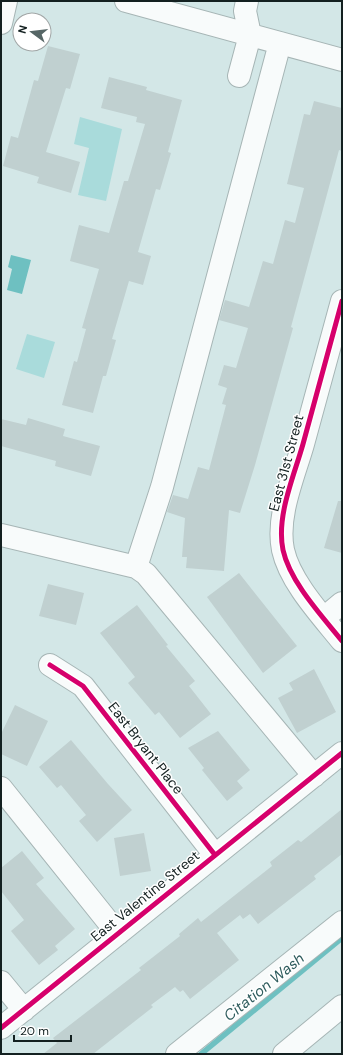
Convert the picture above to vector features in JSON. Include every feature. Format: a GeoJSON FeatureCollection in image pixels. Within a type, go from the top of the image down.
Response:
{"type":"FeatureCollection","features":[{"type":"Feature","properties":{"kind":"street"},"geometry":{"type":"LineString","coordinates":[[1,23],[6,1]]}},
{"type":"Feature","properties":{"kind":"street"},"geometry":{"type":"LineString","coordinates":[[126,1],[342,60]]}},
{"type":"Feature","properties":{"kind":"street"},"geometry":{"type":"LineString","coordinates":[[240,76],[250,35],[245,11],[247,1]]}},
{"type":"Feature","properties":{"kind":"street"},"geometry":{"type":"LineString","coordinates":[[136,568],[164,480],[280,43]]}},
{"type":"Feature","properties":{"kind":"street","name":"East 31st Street"},"geometry":{"type":"LineString","coordinates":[[342,300],[287,501],[282,537],[283,551],[292,573],[342,641]]}},
{"type":"Feature","properties":{"kind":"street"},"geometry":{"type":"LineString","coordinates":[[1,535],[136,568],[146,574],[180,613],[314,776]]}},
{"type":"Feature","properties":{"kind":"street"},"geometry":{"type":"LineString","coordinates":[[324,618],[342,603]]}},
{"type":"Feature","properties":{"kind":"street","name":"East Bryant Place"},"geometry":{"type":"LineString","coordinates":[[50,665],[83,686],[215,855]]}},
{"type":"Feature","properties":{"kind":"street","name":"East Valentine Street"},"geometry":{"type":"LineString","coordinates":[[1,1028],[342,753]]}},
{"type":"Feature","properties":{"kind":"street"},"geometry":{"type":"LineString","coordinates":[[1,788],[118,934]]}},
{"type":"Feature","properties":{"kind":"street"},"geometry":{"type":"LineString","coordinates":[[177,1054],[342,922]]}},
{"type":"Feature","properties":{"kind":"street"},"geometry":{"type":"LineString","coordinates":[[1,982],[24,1010]]}},
{"type":"Feature","properties":{"kind":"street"},"geometry":{"type":"LineString","coordinates":[[284,1054],[342,1006]]}},
{"type":"Feature","properties":{"kind":"shaded area"},"geometry":{"type":"Polygon","coordinates":[[[80,117],[122,129],[106,201],[78,195],[89,148],[74,144],[80,117]]]}},
{"type":"Feature","properties":{"kind":"shaded area"},"geometry":{"type":"Polygon","coordinates":[[[11,255],[31,260],[22,294],[7,290],[12,269],[8,267],[11,255]]]}},
{"type":"Feature","properties":{"kind":"shaded area"},"geometry":{"type":"Polygon","coordinates":[[[27,334],[55,342],[44,378],[16,369],[27,334]]]}},
{"type":"Feature","properties":{"kind":"building"},"geometry":{"type":"Polygon","coordinates":[[[52,47],[80,54],[70,89],[66,88],[46,152],[80,162],[71,193],[37,183],[39,177],[3,166],[11,136],[18,138],[34,80],[38,81],[46,52],[52,52],[52,47]]]}},
{"type":"Feature","properties":{"kind":"building"},"geometry":{"type":"Polygon","coordinates":[[[109,77],[147,87],[146,90],[182,100],[168,152],[171,153],[160,190],[156,189],[138,252],[151,256],[143,285],[129,281],[112,339],[116,340],[106,376],[103,376],[93,413],[62,405],[74,361],[77,362],[86,329],[82,328],[99,269],[70,261],[79,225],[109,233],[124,181],[128,181],[145,124],[136,122],[137,117],[101,108],[109,77]]]}},
{"type":"Feature","properties":{"kind":"building"},"geometry":{"type":"Polygon","coordinates":[[[314,101],[342,108],[342,151],[339,150],[291,327],[293,328],[255,465],[240,513],[229,510],[224,571],[186,568],[187,557],[182,557],[185,518],[167,512],[173,495],[188,499],[198,467],[209,470],[226,405],[222,404],[227,388],[218,385],[224,365],[236,368],[248,328],[219,320],[225,300],[249,307],[263,261],[273,264],[285,220],[295,223],[304,188],[287,184],[304,114],[310,115],[314,101]]]}},
{"type":"Feature","properties":{"kind":"building"},"geometry":{"type":"Polygon","coordinates":[[[28,418],[65,429],[63,436],[100,446],[91,476],[55,466],[56,461],[1,446],[1,419],[26,425],[28,418]]]}},
{"type":"Feature","properties":{"kind":"building"},"geometry":{"type":"Polygon","coordinates":[[[338,501],[342,501],[342,553],[324,548],[338,501]]]}},
{"type":"Feature","properties":{"kind":"building"},"geometry":{"type":"Polygon","coordinates":[[[239,573],[297,646],[263,673],[207,597],[239,573]]]}},
{"type":"Feature","properties":{"kind":"building"},"geometry":{"type":"Polygon","coordinates":[[[48,584],[84,593],[76,625],[39,616],[48,584]]]}},
{"type":"Feature","properties":{"kind":"building"},"geometry":{"type":"Polygon","coordinates":[[[137,605],[168,645],[166,646],[195,681],[189,686],[211,714],[180,738],[159,712],[155,715],[128,683],[135,677],[100,633],[137,605]]]}},
{"type":"Feature","properties":{"kind":"building"},"geometry":{"type":"Polygon","coordinates":[[[314,669],[336,712],[297,733],[278,698],[293,690],[289,683],[314,669]]]}},
{"type":"Feature","properties":{"kind":"building"},"geometry":{"type":"Polygon","coordinates":[[[15,705],[48,721],[27,766],[1,754],[1,734],[15,705]]]}},
{"type":"Feature","properties":{"kind":"building"},"geometry":{"type":"Polygon","coordinates":[[[218,731],[250,770],[237,781],[243,788],[227,801],[202,770],[204,768],[188,748],[218,731]]]}},
{"type":"Feature","properties":{"kind":"building"},"geometry":{"type":"Polygon","coordinates":[[[71,740],[132,810],[97,842],[79,821],[86,815],[61,785],[57,788],[39,767],[71,740]]]}},
{"type":"Feature","properties":{"kind":"building"},"geometry":{"type":"Polygon","coordinates":[[[342,809],[342,854],[314,876],[316,879],[258,924],[250,914],[243,919],[240,915],[217,933],[239,960],[190,999],[183,990],[180,992],[175,987],[151,1005],[153,1007],[93,1054],[43,1054],[57,1043],[53,1038],[141,970],[139,968],[180,936],[179,934],[198,918],[201,922],[272,866],[270,862],[298,840],[301,842],[342,809]]]}},
{"type":"Feature","properties":{"kind":"building"},"geometry":{"type":"Polygon","coordinates":[[[144,833],[151,871],[120,876],[114,838],[144,833]]]}},
{"type":"Feature","properties":{"kind":"building"},"geometry":{"type":"Polygon","coordinates":[[[22,851],[44,878],[36,884],[75,929],[55,946],[58,950],[39,965],[11,931],[24,920],[1,891],[1,868],[22,851]]]}},
{"type":"Feature","properties":{"kind":"waterway","name":"Citation Wash"},"geometry":{"type":"LineString","coordinates":[[201,1054],[342,938]]}},
{"type":"Feature","properties":{"kind":"cycle path"},"geometry":{"type":"LineString","coordinates":[[342,301],[303,444],[287,496],[281,537],[287,562],[299,586],[316,610],[342,641]]}},
{"type":"Feature","properties":{"kind":"cycle path"},"geometry":{"type":"LineString","coordinates":[[50,665],[83,686],[215,855]]}},
{"type":"Feature","properties":{"kind":"cycle path"},"geometry":{"type":"LineString","coordinates":[[1,1028],[342,753]]}}]}
